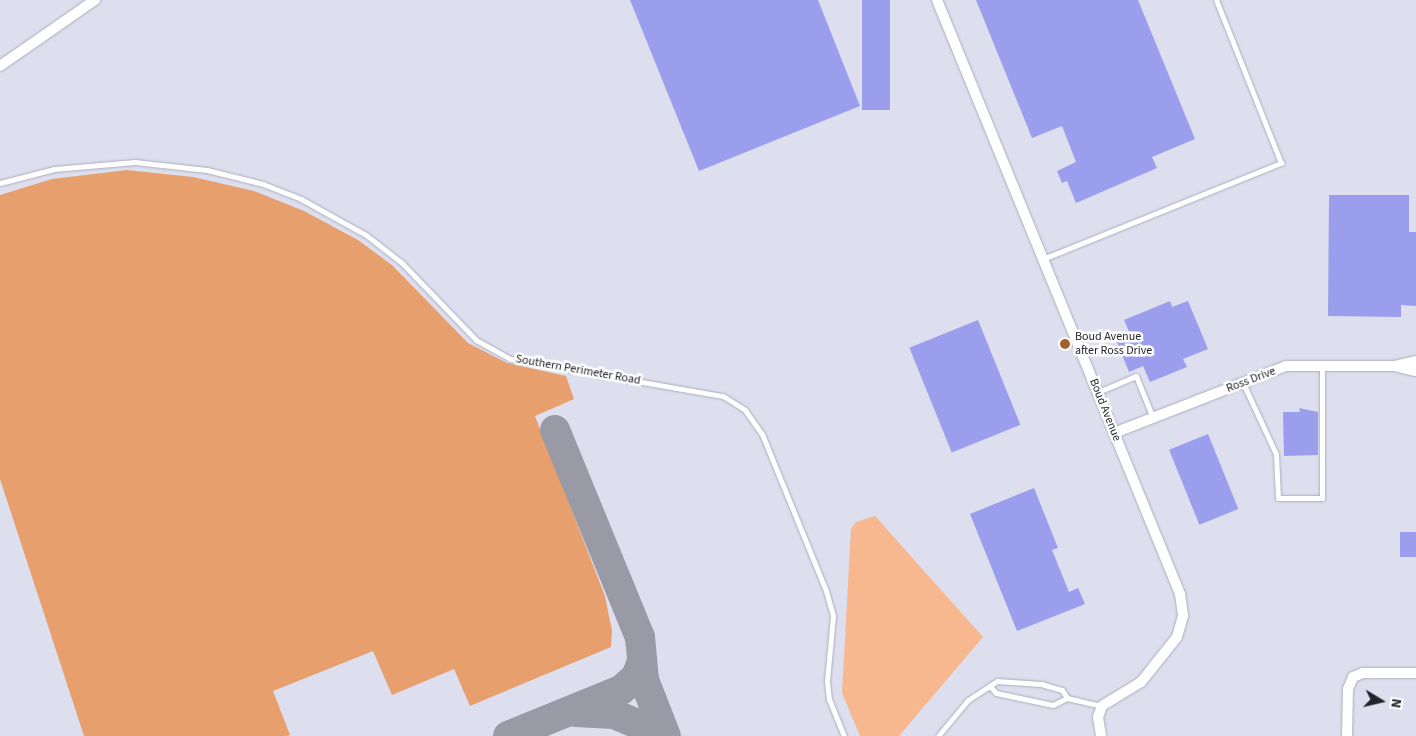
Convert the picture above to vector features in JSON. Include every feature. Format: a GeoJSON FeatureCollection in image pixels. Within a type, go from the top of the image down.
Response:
{"type":"FeatureCollection","features":[{"type":"Feature","properties":{"kind":"street"},"geometry":{"type":"LineString","coordinates":[[0,66],[94,0]]}},
{"type":"Feature","properties":{"kind":"street","name":"Boud Avenue"},"geometry":{"type":"LineString","coordinates":[[937,0],[1180,594],[1183,616],[1177,636],[1141,682],[1102,706]]}},
{"type":"Feature","properties":{"kind":"street","name":"Ross Drive"},"geometry":{"type":"LineString","coordinates":[[1114,433],[1286,366],[1394,366],[1416,361]]}},
{"type":"Feature","properties":{"kind":"street","name":"Ross Drive"},"geometry":{"type":"LineString","coordinates":[[1394,366],[1416,371]]}},
{"type":"Feature","properties":{"kind":"street"},"geometry":{"type":"LineString","coordinates":[[1348,736],[1348,689],[1353,677],[1363,673],[1416,673]]}},
{"type":"Feature","properties":{"kind":"street"},"geometry":{"type":"LineString","coordinates":[[1101,736],[1098,716],[1102,706]]}},
{"type":"Feature","properties":{"kind":"lane"},"geometry":{"type":"LineString","coordinates":[[1043,259],[1281,163],[1216,0]]}},
{"type":"Feature","properties":{"kind":"lane","name":"Southern Perimeter Road"},"geometry":{"type":"LineString","coordinates":[[0,183],[54,169],[135,162],[208,170],[263,184],[301,199],[366,235],[402,263],[476,340],[510,359],[697,389],[730,400],[745,410],[762,434],[826,591],[832,616],[828,690],[844,736]]}},
{"type":"Feature","properties":{"kind":"lane"},"geometry":{"type":"LineString","coordinates":[[1243,383],[1276,454],[1278,498],[1322,498],[1322,366]]}},
{"type":"Feature","properties":{"kind":"lane"},"geometry":{"type":"LineString","coordinates":[[1098,392],[1136,376],[1153,418]]}},
{"type":"Feature","properties":{"kind":"lane"},"geometry":{"type":"LineString","coordinates":[[938,736],[968,700],[990,686],[1004,680],[1041,684],[1062,690],[1067,698]]}},
{"type":"Feature","properties":{"kind":"lane"},"geometry":{"type":"LineString","coordinates":[[990,686],[1002,695],[1053,705],[1067,698],[1102,706]]}},
{"type":"Feature","properties":{"kind":"shaded area"},"geometry":{"type":"Polygon","coordinates":[[[127,170],[193,177],[254,191],[304,211],[358,240],[392,265],[468,343],[507,363],[566,376],[574,399],[535,416],[605,596],[612,631],[611,647],[470,706],[454,669],[392,695],[373,651],[273,691],[290,735],[287,736],[84,736],[0,479],[0,195],[52,179],[127,170]]]}},
{"type":"Feature","properties":{"kind":"shaded area"},"geometry":{"type":"Polygon","coordinates":[[[875,516],[983,637],[899,736],[860,736],[842,693],[851,529],[856,522],[875,516]]]}},
{"type":"Feature","properties":{"kind":"building"},"geometry":{"type":"Polygon","coordinates":[[[630,0],[818,0],[860,106],[699,171],[630,0]]]}},
{"type":"Feature","properties":{"kind":"building"},"geometry":{"type":"Polygon","coordinates":[[[862,0],[890,0],[890,110],[862,110],[862,0]]]}},
{"type":"Feature","properties":{"kind":"building"},"geometry":{"type":"Polygon","coordinates":[[[976,0],[1138,0],[1195,139],[1152,157],[1157,168],[1076,203],[1067,181],[1062,183],[1057,171],[1076,162],[1062,126],[1032,138],[976,0]]]}},
{"type":"Feature","properties":{"kind":"building"},"geometry":{"type":"Polygon","coordinates":[[[1329,195],[1409,195],[1409,232],[1416,232],[1416,306],[1401,305],[1401,317],[1328,316],[1329,195]]]}},
{"type":"Feature","properties":{"kind":"building"},"geometry":{"type":"Polygon","coordinates":[[[1170,301],[1172,307],[1188,301],[1208,349],[1183,359],[1187,367],[1150,382],[1143,366],[1129,372],[1117,342],[1131,336],[1124,320],[1170,301]]]}},
{"type":"Feature","properties":{"kind":"building"},"geometry":{"type":"Polygon","coordinates":[[[978,320],[1020,425],[952,452],[909,348],[978,320]]]}},
{"type":"Feature","properties":{"kind":"building"},"geometry":{"type":"Polygon","coordinates":[[[1299,408],[1318,412],[1318,455],[1284,456],[1283,412],[1300,412],[1299,408]]]}},
{"type":"Feature","properties":{"kind":"building"},"geometry":{"type":"Polygon","coordinates":[[[1208,434],[1238,509],[1199,525],[1169,450],[1208,434]]]}},
{"type":"Feature","properties":{"kind":"building"},"geometry":{"type":"Polygon","coordinates":[[[1034,488],[1058,548],[1052,550],[1069,592],[1078,588],[1085,604],[1017,631],[970,514],[1034,488]]]}},
{"type":"Feature","properties":{"kind":"building"},"geometry":{"type":"Polygon","coordinates":[[[1400,532],[1416,532],[1416,557],[1400,557],[1400,532]]]}},
{"type":"Feature","properties":{"kind":"taxiway"},"geometry":{"type":"LineString","coordinates":[[555,430],[640,637],[644,680],[666,736]]}},
{"type":"Feature","properties":{"kind":"taxiway"},"geometry":{"type":"LineString","coordinates":[[508,736],[621,690],[636,677],[642,661]]}},
{"type":"Feature","properties":{"kind":"taxiway"},"geometry":{"type":"LineString","coordinates":[[576,712],[614,714],[640,725],[655,736]]}},
{"type":"Feature","properties":{"kind":"place","name":"Boud Avenue after Ross Drive"},"geometry":{"type":"Point","coordinates":[1065,344]}}]}
